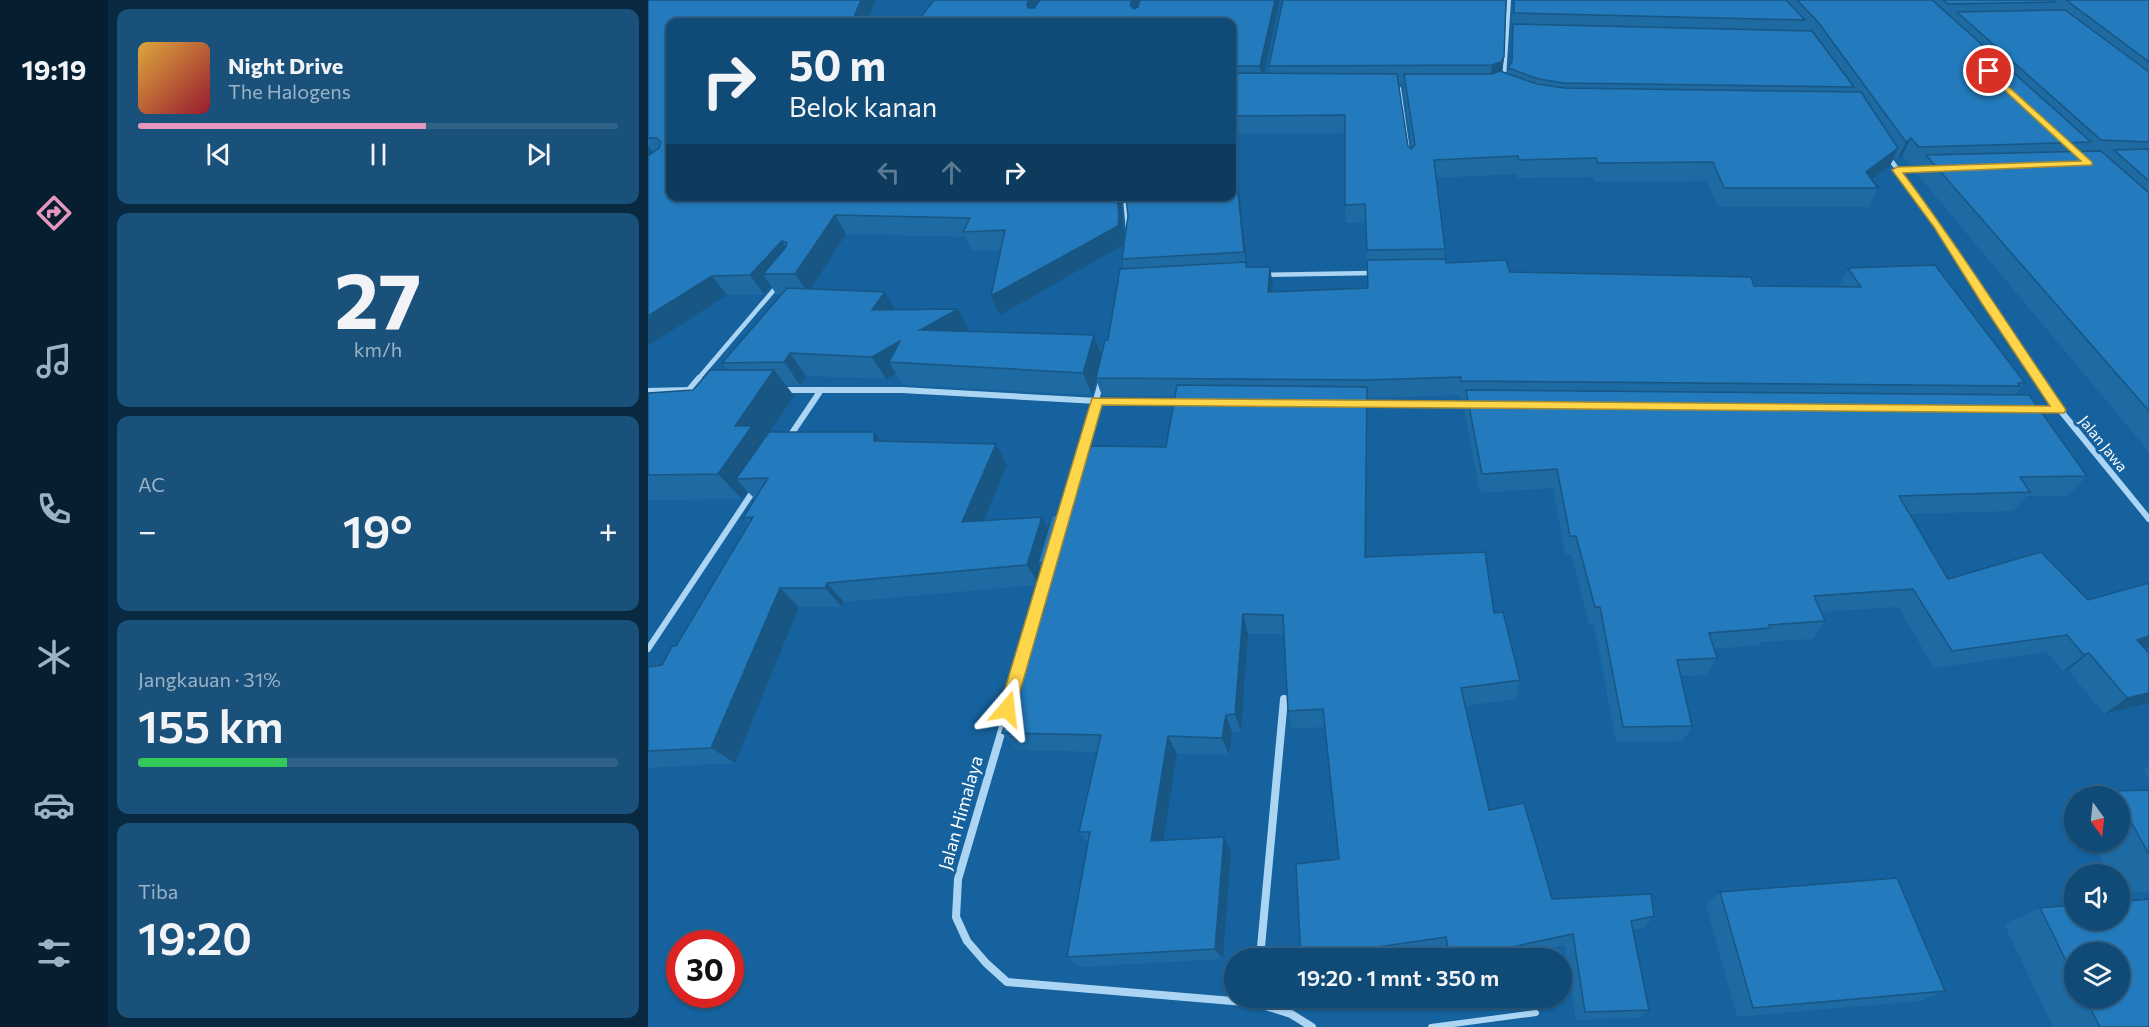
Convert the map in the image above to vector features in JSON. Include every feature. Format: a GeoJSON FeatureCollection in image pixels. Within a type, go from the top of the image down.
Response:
{"type":"FeatureCollection","features":[{"type":"Feature","properties":{"kind":"street"},"geometry":{"type":"LineString","coordinates":[[1502,83],[1506,76],[1509,0]]}},
{"type":"Feature","properties":{"kind":"street"},"geometry":{"type":"LineString","coordinates":[[1506,34],[1518,34]]}},
{"type":"Feature","properties":{"kind":"street"},"geometry":{"type":"LineString","coordinates":[[1389,88],[1411,88]]}},
{"type":"Feature","properties":{"kind":"street","name":"Jalan Jawa"},"geometry":{"type":"LineString","coordinates":[[1885,152],[1939,226],[1986,302],[2060,410],[2149,519]]}},
{"type":"Feature","properties":{"kind":"street"},"geometry":{"type":"LineString","coordinates":[[1897,170],[1931,169]]}},
{"type":"Feature","properties":{"kind":"street"},"geometry":{"type":"LineString","coordinates":[[1126,201],[1129,235]]}},
{"type":"Feature","properties":{"kind":"street"},"geometry":{"type":"LineString","coordinates":[[1258,275],[1384,273]]}},
{"type":"Feature","properties":{"kind":"street"},"geometry":{"type":"LineString","coordinates":[[688,390],[780,282]]}},
{"type":"Feature","properties":{"kind":"street"},"geometry":{"type":"LineString","coordinates":[[1059,533],[1104,369]]}},
{"type":"Feature","properties":{"kind":"street"},"geometry":{"type":"LineString","coordinates":[[648,391],[699,390]]}},
{"type":"Feature","properties":{"kind":"street"},"geometry":{"type":"LineString","coordinates":[[777,390],[902,390],[1097,401],[1192,402]]}},
{"type":"Feature","properties":{"kind":"street"},"geometry":{"type":"LineString","coordinates":[[788,439],[821,390]]}},
{"type":"Feature","properties":{"kind":"street"},"geometry":{"type":"LineString","coordinates":[[1358,404],[1477,405]]}},
{"type":"Feature","properties":{"kind":"street"},"geometry":{"type":"LineString","coordinates":[[2024,410],[2060,410]]}},
{"type":"Feature","properties":{"kind":"street"},"geometry":{"type":"LineString","coordinates":[[648,649],[761,479]]}},
{"type":"Feature","properties":{"kind":"street","name":"Jalan Himalaya"},"geometry":{"type":"LineString","coordinates":[[1041,599],[964,854],[956,887],[957,923],[987,966],[1007,982],[1224,998]]}},
{"type":"Feature","properties":{"kind":"street"},"geometry":{"type":"LineString","coordinates":[[1261,948],[1284,699]]}},
{"type":"Feature","properties":{"kind":"street","name":"Jalan Himalaya"},"geometry":{"type":"LineString","coordinates":[[1276,1008],[1312,1027]]}},
{"type":"Feature","properties":{"kind":"lane"},"geometry":{"type":"LineString","coordinates":[[1400,88],[1410,153]]}},
{"type":"Feature","properties":{"kind":"lane"},"geometry":{"type":"LineString","coordinates":[[1431,1027],[1536,1012]]}},
{"type":"Feature","properties":{"kind":"building"},"geometry":{"type":"Polygon","coordinates":[[[648,0],[861,0],[854,18],[666,18],[666,201],[1118,201],[1118,226],[991,296],[1005,230],[963,232],[970,218],[835,215],[795,274],[763,274],[786,247],[787,243],[782,241],[750,275],[712,276],[648,316],[648,156],[659,148],[661,142],[657,138],[648,138],[648,0]]]}},
{"type":"Feature","properties":{"kind":"building"},"geometry":{"type":"Polygon","coordinates":[[[934,0],[1030,0],[1027,3],[1028,8],[1034,8],[1040,0],[1132,0],[1130,5],[1134,9],[1138,7],[1140,0],[1275,0],[1260,66],[1236,66],[1236,18],[920,18],[934,0]]]}},
{"type":"Feature","properties":{"kind":"building"},"geometry":{"type":"Polygon","coordinates":[[[1283,0],[1506,0],[1504,57],[1501,62],[1492,65],[1269,66],[1283,0]]]}},
{"type":"Feature","properties":{"kind":"building"},"geometry":{"type":"Polygon","coordinates":[[[1514,0],[1786,0],[1805,20],[1514,13],[1514,0]]]}},
{"type":"Feature","properties":{"kind":"building"},"geometry":{"type":"Polygon","coordinates":[[[1797,0],[1932,0],[2091,142],[1919,147],[1911,138],[1906,142],[1818,22],[1797,0]]]}},
{"type":"Feature","properties":{"kind":"building"},"geometry":{"type":"Polygon","coordinates":[[[1943,0],[2053,0],[2055,2],[1948,4],[1943,0]]]}},
{"type":"Feature","properties":{"kind":"building"},"geometry":{"type":"Polygon","coordinates":[[[2066,0],[2149,0],[2149,62],[2066,0]]]}},
{"type":"Feature","properties":{"kind":"building"},"geometry":{"type":"Polygon","coordinates":[[[2065,10],[2149,72],[2149,142],[2101,140],[1957,12],[2065,10]]]}},
{"type":"Feature","properties":{"kind":"building"},"geometry":{"type":"Polygon","coordinates":[[[1513,24],[1812,31],[1854,87],[1564,83],[1539,79],[1508,68],[1512,62],[1513,24]]]}},
{"type":"Feature","properties":{"kind":"building"},"geometry":{"type":"Polygon","coordinates":[[[1500,71],[1537,84],[1564,88],[1861,92],[1898,148],[1866,172],[1878,188],[1724,188],[1713,162],[1598,163],[1596,158],[1519,160],[1518,156],[1434,160],[1445,249],[1367,250],[1365,204],[1345,205],[1345,115],[1236,116],[1236,73],[1397,74],[1408,146],[1411,149],[1415,145],[1404,74],[1492,74],[1500,71]]]}},
{"type":"Feature","properties":{"kind":"building"},"geometry":{"type":"Polygon","coordinates":[[[2149,149],[2149,181],[2114,150],[2149,149]]]}},
{"type":"Feature","properties":{"kind":"building"},"geometry":{"type":"Polygon","coordinates":[[[2101,151],[2149,193],[2149,411],[1926,155],[2101,151]]]}},
{"type":"Feature","properties":{"kind":"building"},"geometry":{"type":"Polygon","coordinates":[[[1236,173],[1244,252],[1122,259],[1128,216],[1126,201],[1236,201],[1236,173]]]}},
{"type":"Feature","properties":{"kind":"building"},"geometry":{"type":"Polygon","coordinates":[[[1446,259],[1446,263],[1506,260],[1510,272],[1751,277],[1754,286],[1861,287],[1848,268],[1935,265],[2025,383],[2018,383],[2020,386],[1461,381],[1461,377],[1367,380],[1096,378],[1105,340],[1108,340],[1120,269],[1246,262],[1246,267],[1270,267],[1268,292],[1368,288],[1367,260],[1446,259]]]}},
{"type":"Feature","properties":{"kind":"building"},"geometry":{"type":"Polygon","coordinates":[[[787,288],[885,292],[872,310],[958,309],[920,330],[1094,335],[1083,373],[889,362],[900,341],[872,357],[790,353],[784,362],[722,363],[787,288]]]}},
{"type":"Feature","properties":{"kind":"building"},"geometry":{"type":"Polygon","coordinates":[[[710,370],[774,370],[735,426],[752,426],[718,474],[648,475],[648,393],[693,390],[710,370]]]}},
{"type":"Feature","properties":{"kind":"building"},"geometry":{"type":"Polygon","coordinates":[[[1177,385],[1367,387],[1365,557],[1485,552],[1494,613],[1503,612],[1520,680],[1461,688],[1489,810],[1524,803],[1552,899],[1651,894],[1654,916],[1631,921],[1649,1010],[1585,1012],[1573,934],[1506,948],[1448,948],[1446,937],[1370,948],[1300,948],[1296,864],[1339,859],[1323,709],[1288,711],[1283,615],[1243,614],[1235,714],[1226,715],[1222,738],[1168,736],[1151,841],[1224,837],[1215,949],[1067,957],[1090,832],[1079,832],[1101,735],[1002,733],[1045,606],[1035,607],[1046,563],[1038,563],[1052,515],[1066,515],[1091,446],[1166,447],[1177,385]]]}},
{"type":"Feature","properties":{"kind":"building"},"geometry":{"type":"Polygon","coordinates":[[[1466,390],[2029,395],[2087,476],[2020,477],[2030,492],[1899,496],[1948,579],[2041,552],[2088,600],[2149,583],[2149,636],[2137,640],[2149,653],[2149,693],[2127,698],[2089,653],[2084,655],[2067,635],[1952,651],[1913,589],[1814,596],[1825,621],[1709,633],[1717,658],[1677,660],[1692,726],[1623,727],[1600,607],[1595,607],[1576,536],[1570,536],[1557,469],[1482,474],[1466,390]]]}},
{"type":"Feature","properties":{"kind":"building"},"geometry":{"type":"Polygon","coordinates":[[[769,432],[874,432],[874,441],[996,444],[962,522],[1042,517],[1027,565],[827,583],[825,588],[780,588],[711,748],[648,751],[648,667],[662,665],[672,646],[676,646],[753,517],[743,518],[768,478],[736,479],[769,432]]]}},
{"type":"Feature","properties":{"kind":"building"},"geometry":{"type":"Polygon","coordinates":[[[2149,790],[2149,854],[2130,820],[2130,791],[2149,790]]]}},
{"type":"Feature","properties":{"kind":"building"},"geometry":{"type":"Polygon","coordinates":[[[1897,878],[1945,991],[1753,1008],[1720,892],[1897,878]]]}},
{"type":"Feature","properties":{"kind":"building"},"geometry":{"type":"Polygon","coordinates":[[[2149,899],[2149,1027],[2100,1027],[2090,1008],[2130,1008],[2130,942],[2064,942],[2064,957],[2040,908],[2064,906],[2064,930],[2130,930],[2130,901],[2149,899]]]}},
{"type":"Feature","properties":{"kind":"route"},"geometry":{"type":"LineString","coordinates":[[1007,709],[1097,401],[2060,410],[1986,302],[1939,226],[1897,170],[2089,164],[1989,71]]}}]}
